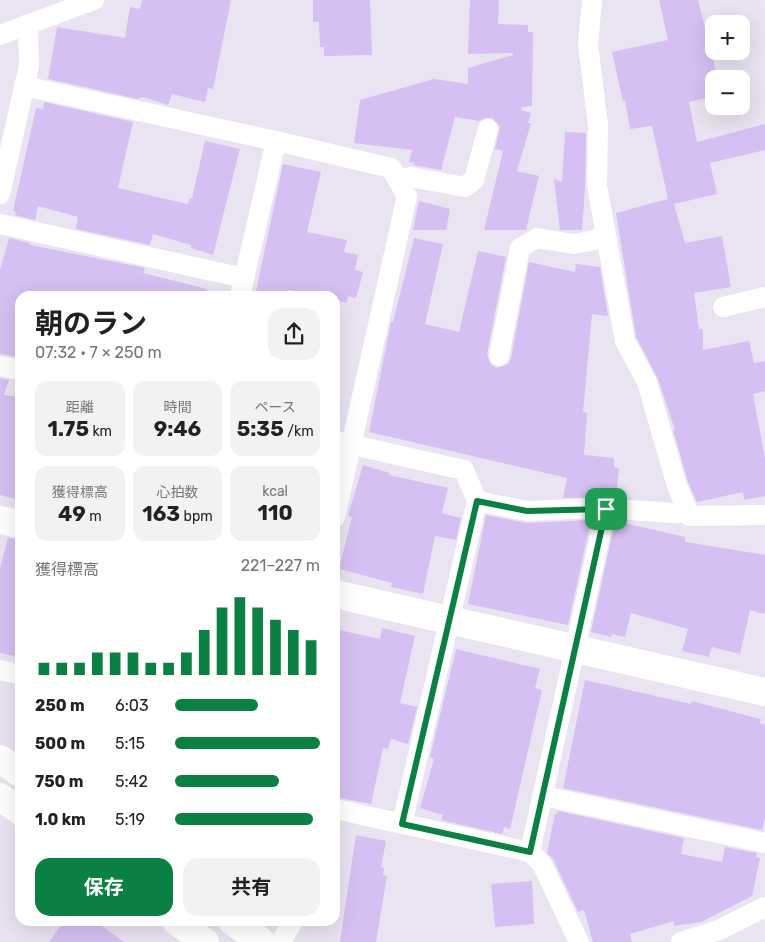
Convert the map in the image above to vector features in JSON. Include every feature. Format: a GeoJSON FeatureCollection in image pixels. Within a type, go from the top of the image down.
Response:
{"type":"FeatureCollection","features":[{"type":"Feature","properties":{"kind":"street"},"geometry":{"type":"LineString","coordinates":[[592,0],[588,44],[600,144],[597,185],[625,341],[647,382],[677,486],[690,516],[765,516]]}},
{"type":"Feature","properties":{"kind":"street"},"geometry":{"type":"LineString","coordinates":[[0,35],[83,2]]}},
{"type":"Feature","properties":{"kind":"street"},"geometry":{"type":"LineString","coordinates":[[0,194],[29,66],[28,24]]}},
{"type":"Feature","properties":{"kind":"street"},"geometry":{"type":"LineString","coordinates":[[24,86],[391,168],[407,196],[343,443],[340,471]]}},
{"type":"Feature","properties":{"kind":"street"},"geometry":{"type":"LineString","coordinates":[[398,180],[411,177],[465,187],[474,180],[488,129]]}},
{"type":"Feature","properties":{"kind":"street"},"geometry":{"type":"LineString","coordinates":[[0,224],[242,287],[276,141]]}},
{"type":"Feature","properties":{"kind":"street"},"geometry":{"type":"LineString","coordinates":[[500,356],[520,248],[537,238],[574,244],[595,240],[605,234]]}},
{"type":"Feature","properties":{"kind":"street"},"geometry":{"type":"LineString","coordinates":[[723,307],[765,297]]}},
{"type":"Feature","properties":{"kind":"street"},"geometry":{"type":"LineString","coordinates":[[0,366],[15,369]]}},
{"type":"Feature","properties":{"kind":"street"},"geometry":{"type":"LineString","coordinates":[[343,443],[464,470],[477,501],[402,824]]}},
{"type":"Feature","properties":{"kind":"street"},"geometry":{"type":"LineString","coordinates":[[477,501],[527,511],[606,509],[688,512]]}},
{"type":"Feature","properties":{"kind":"street"},"geometry":{"type":"LineString","coordinates":[[530,852],[606,509]]}},
{"type":"Feature","properties":{"kind":"street"},"geometry":{"type":"LineString","coordinates":[[0,520],[15,523]]}},
{"type":"Feature","properties":{"kind":"street"},"geometry":{"type":"LineString","coordinates":[[340,595],[765,692]]}},
{"type":"Feature","properties":{"kind":"street"},"geometry":{"type":"LineString","coordinates":[[0,670],[15,673]]}},
{"type":"Feature","properties":{"kind":"street"},"geometry":{"type":"LineString","coordinates":[[0,759],[15,770]]}},
{"type":"Feature","properties":{"kind":"street"},"geometry":{"type":"LineString","coordinates":[[543,796],[765,843]]}},
{"type":"Feature","properties":{"kind":"street"},"geometry":{"type":"LineString","coordinates":[[0,797],[15,808]]}},
{"type":"Feature","properties":{"kind":"street"},"geometry":{"type":"LineString","coordinates":[[340,810],[530,852],[542,864],[579,942]]}},
{"type":"Feature","properties":{"kind":"street"},"geometry":{"type":"LineString","coordinates":[[681,942],[720,936],[765,907]]}},
{"type":"Feature","properties":{"kind":"street"},"geometry":{"type":"LineString","coordinates":[[183,926],[205,942]]}},
{"type":"Feature","properties":{"kind":"street"},"geometry":{"type":"LineString","coordinates":[[239,926],[262,942]]}},
{"type":"Feature","properties":{"kind":"street"},"geometry":{"type":"LineString","coordinates":[[280,942],[289,926]]}},
{"type":"Feature","properties":{"kind":"building"},"geometry":{"type":"Polygon","coordinates":[[[142,0],[231,0],[213,89],[208,88],[205,102],[172,94],[168,105],[143,97],[138,99],[48,79],[57,27],[125,38],[130,7],[140,9],[142,0]]]}},
{"type":"Feature","properties":{"kind":"building"},"geometry":{"type":"Polygon","coordinates":[[[313,0],[370,0],[372,55],[324,56],[324,47],[320,47],[319,22],[313,22],[313,0]]]}},
{"type":"Feature","properties":{"kind":"building"},"geometry":{"type":"Polygon","coordinates":[[[470,0],[499,0],[498,24],[528,25],[528,32],[533,32],[532,106],[522,107],[521,110],[531,113],[528,123],[531,123],[517,171],[539,176],[526,230],[484,230],[503,151],[495,149],[500,126],[492,118],[485,118],[479,121],[455,117],[441,170],[413,165],[414,163],[409,162],[412,150],[354,143],[360,100],[434,79],[468,84],[468,68],[513,55],[513,53],[468,54],[470,0]]]}},
{"type":"Feature","properties":{"kind":"building"},"geometry":{"type":"Polygon","coordinates":[[[659,0],[698,0],[705,28],[705,60],[713,60],[716,70],[705,70],[705,98],[689,102],[697,142],[765,124],[765,150],[710,163],[717,194],[674,204],[685,243],[722,236],[731,287],[694,293],[699,329],[703,329],[703,350],[749,341],[754,363],[765,361],[765,391],[753,394],[765,459],[765,496],[744,500],[743,492],[697,502],[688,482],[673,430],[675,430],[658,379],[636,337],[616,213],[668,199],[652,126],[630,129],[625,101],[623,101],[612,52],[668,40],[659,0]]]}},
{"type":"Feature","properties":{"kind":"building"},"geometry":{"type":"Polygon","coordinates":[[[44,102],[133,122],[118,188],[188,204],[190,198],[192,198],[205,141],[240,149],[213,255],[191,248],[191,245],[153,234],[150,245],[76,229],[78,217],[38,206],[35,220],[15,215],[16,212],[13,211],[36,108],[43,109],[44,102]]]}},
{"type":"Feature","properties":{"kind":"building"},"geometry":{"type":"Polygon","coordinates":[[[565,132],[586,133],[582,230],[560,230],[554,179],[562,182],[565,132]]]}},
{"type":"Feature","properties":{"kind":"building"},"geometry":{"type":"Polygon","coordinates":[[[283,164],[321,172],[307,232],[347,240],[344,252],[358,255],[355,270],[363,272],[356,298],[348,296],[347,303],[340,301],[340,291],[256,291],[283,164]]]}},
{"type":"Feature","properties":{"kind":"building"},"geometry":{"type":"Polygon","coordinates":[[[419,201],[450,209],[446,230],[413,230],[419,201]]]}},
{"type":"Feature","properties":{"kind":"building"},"geometry":{"type":"Polygon","coordinates":[[[9,238],[30,243],[30,245],[145,268],[143,273],[207,289],[207,291],[15,291],[15,356],[0,354],[0,270],[9,238]]]}},
{"type":"Feature","properties":{"kind":"building"},"geometry":{"type":"Polygon","coordinates":[[[414,238],[443,244],[425,324],[459,332],[478,251],[506,257],[487,354],[491,365],[497,368],[508,364],[511,358],[529,262],[575,272],[576,264],[600,267],[608,316],[592,314],[583,412],[587,413],[584,455],[614,458],[614,467],[619,468],[616,497],[563,498],[567,478],[369,432],[391,322],[393,322],[414,238]]]}},
{"type":"Feature","properties":{"kind":"building"},"geometry":{"type":"Polygon","coordinates":[[[0,378],[9,380],[4,395],[15,396],[15,499],[0,495],[0,378]]]}},
{"type":"Feature","properties":{"kind":"building"},"geometry":{"type":"Polygon","coordinates":[[[363,465],[390,473],[389,475],[448,488],[442,513],[461,518],[456,540],[435,536],[423,594],[391,587],[392,583],[340,569],[352,517],[348,516],[363,465]]]}},
{"type":"Feature","properties":{"kind":"building"},"geometry":{"type":"Polygon","coordinates":[[[486,515],[527,523],[591,520],[568,625],[468,604],[486,515]]]}},
{"type":"Feature","properties":{"kind":"building"},"geometry":{"type":"Polygon","coordinates":[[[615,521],[685,537],[685,542],[765,555],[765,614],[750,610],[740,654],[712,647],[709,657],[682,651],[688,629],[631,613],[625,637],[612,634],[611,637],[591,632],[615,521]]]}},
{"type":"Feature","properties":{"kind":"building"},"geometry":{"type":"Polygon","coordinates":[[[8,538],[15,539],[15,656],[0,653],[0,568],[8,538]]]}},
{"type":"Feature","properties":{"kind":"building"},"geometry":{"type":"Polygon","coordinates":[[[382,628],[415,636],[400,703],[417,707],[408,744],[391,739],[388,749],[383,748],[371,804],[340,798],[340,630],[380,639],[382,628]]]}},
{"type":"Feature","properties":{"kind":"building"},"geometry":{"type":"Polygon","coordinates":[[[456,649],[540,669],[535,688],[542,690],[510,829],[504,827],[502,834],[441,820],[443,815],[420,808],[434,759],[430,757],[456,649]]]}},
{"type":"Feature","properties":{"kind":"building"},"geometry":{"type":"Polygon","coordinates":[[[585,680],[691,704],[691,701],[761,719],[760,723],[765,725],[765,818],[762,830],[563,788],[585,680]]]}},
{"type":"Feature","properties":{"kind":"building"},"geometry":{"type":"Polygon","coordinates":[[[558,811],[684,838],[681,854],[722,862],[725,847],[757,853],[756,857],[760,858],[752,896],[701,922],[674,926],[674,921],[630,934],[632,942],[593,942],[584,910],[578,912],[553,859],[547,853],[555,814],[558,811]]]}},
{"type":"Feature","properties":{"kind":"building"},"geometry":{"type":"Polygon","coordinates":[[[356,835],[386,841],[381,867],[384,868],[383,875],[387,876],[376,942],[340,942],[356,835]]]}},
{"type":"Feature","properties":{"kind":"building"},"geometry":{"type":"Polygon","coordinates":[[[532,881],[534,924],[495,927],[491,884],[532,881]]]}},
{"type":"Feature","properties":{"kind":"building"},"geometry":{"type":"Polygon","coordinates":[[[60,926],[102,926],[124,942],[49,942],[60,926]]]}},
{"type":"Feature","properties":{"kind":"route"},"geometry":{"type":"LineString","coordinates":[[477,501],[527,511],[606,509],[530,852],[402,824],[477,501]]}}]}
